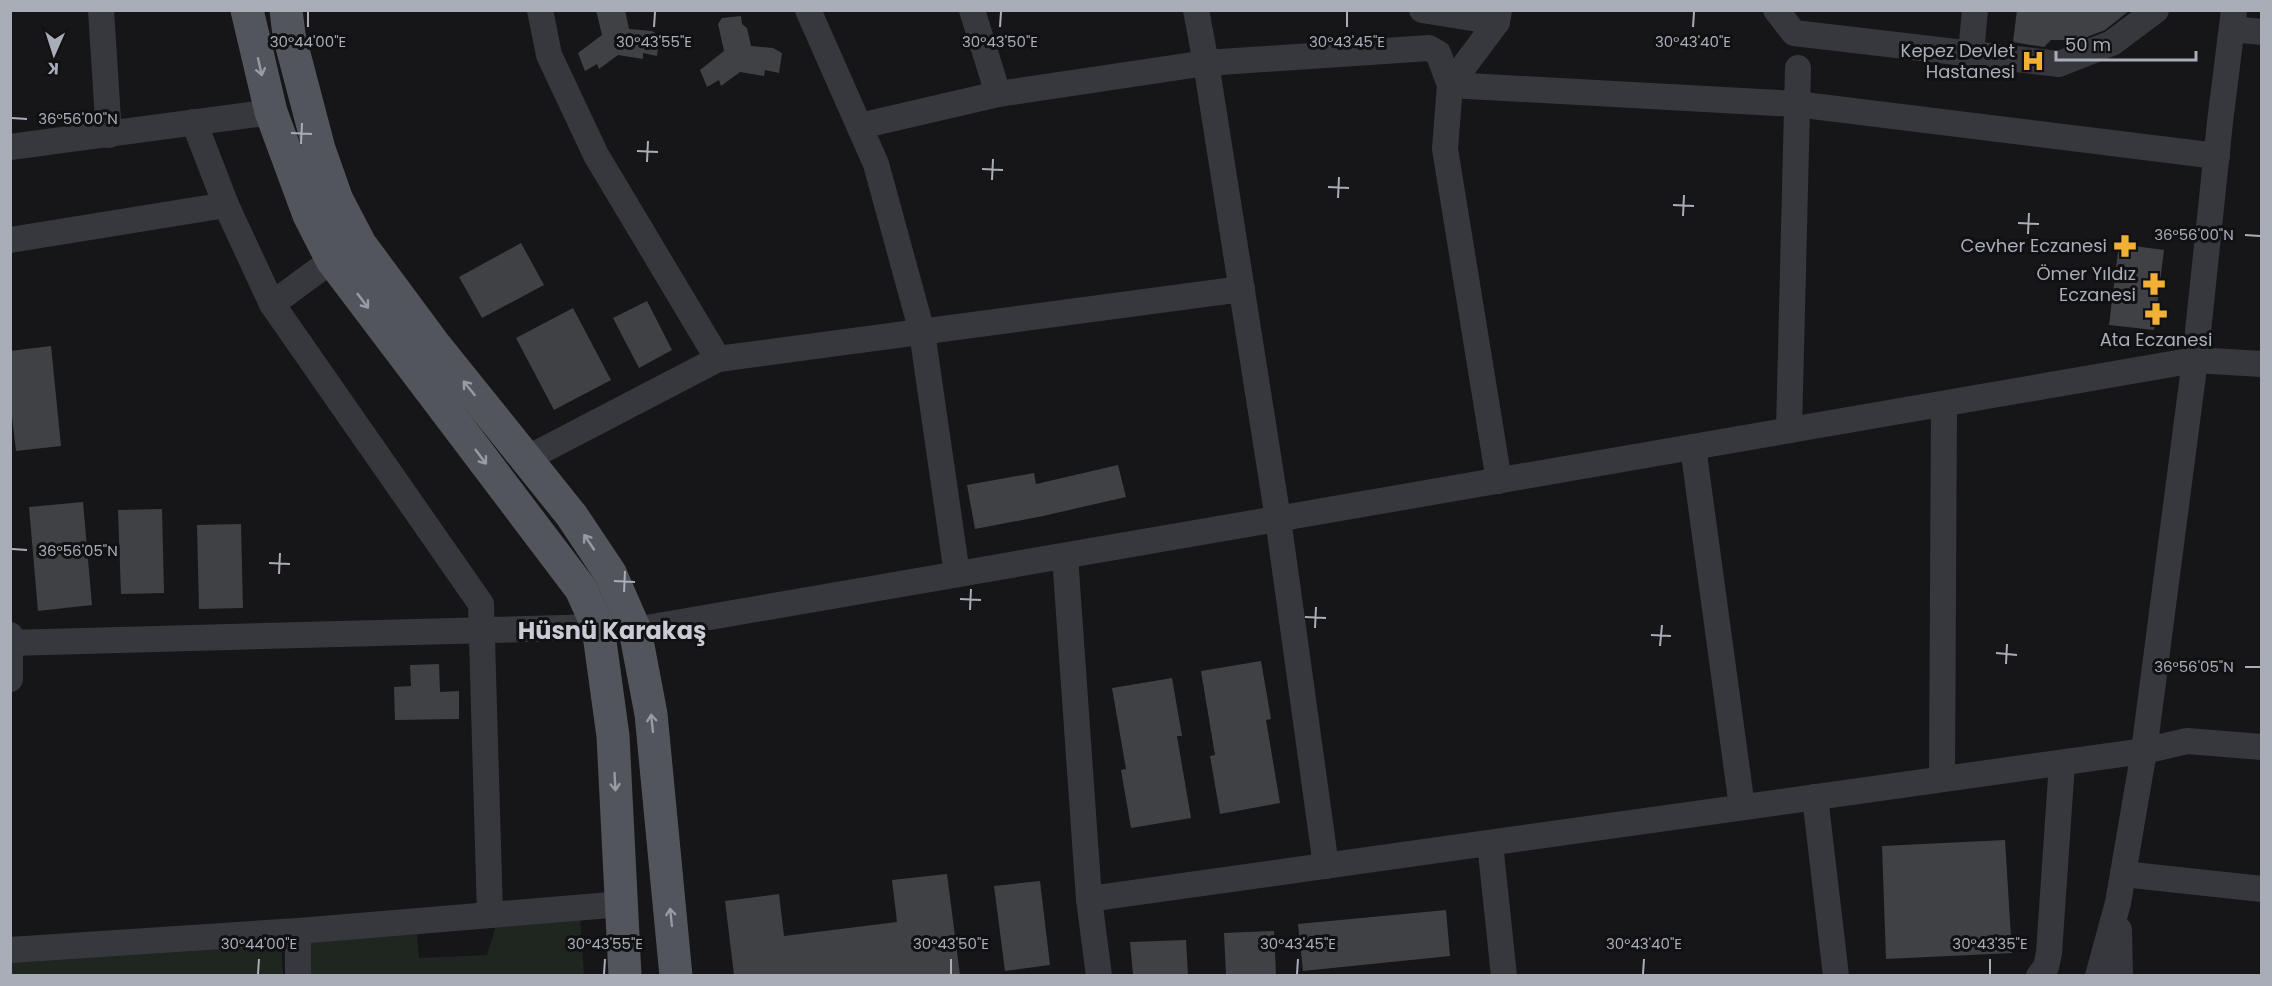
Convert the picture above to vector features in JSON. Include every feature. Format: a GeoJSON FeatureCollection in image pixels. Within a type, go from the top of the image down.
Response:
{"type":"FeatureCollection","features":[{"type":"Feature","properties":{"kind":"main road"},"geometry":{"type":"LineString","coordinates":[[247,10],[271,112],[309,215],[332,260],[581,589],[598,627],[613,736],[622,904],[622,967]]}},
{"type":"Feature","properties":{"kind":"main road"},"geometry":{"type":"LineString","coordinates":[[286,10],[289,35],[319,149],[337,200],[360,244],[434,344],[572,516],[610,573],[635,630],[651,714],[676,975]]}},
{"type":"Feature","properties":{"kind":"street"},"geometry":{"type":"LineString","coordinates":[[101,10],[109,135]]}},
{"type":"Feature","properties":{"kind":"street"},"geometry":{"type":"LineString","coordinates":[[540,10],[549,55],[596,155],[718,359]]}},
{"type":"Feature","properties":{"kind":"street"},"geometry":{"type":"LineString","coordinates":[[808,10],[876,164],[922,332],[957,574]]}},
{"type":"Feature","properties":{"kind":"street"},"geometry":{"type":"LineString","coordinates":[[972,10],[998,94]]}},
{"type":"Feature","properties":{"kind":"street"},"geometry":{"type":"LineString","coordinates":[[1196,10],[1278,519],[1326,866]]}},
{"type":"Feature","properties":{"kind":"street"},"geometry":{"type":"LineString","coordinates":[[1422,10],[1498,16]]}},
{"type":"Feature","properties":{"kind":"street"},"geometry":{"type":"LineString","coordinates":[[1776,10],[1794,33],[2059,64],[2112,43],[2156,10]]}},
{"type":"Feature","properties":{"kind":"street"},"geometry":{"type":"LineString","coordinates":[[1971,52],[1975,10]]}},
{"type":"Feature","properties":{"kind":"street"},"geometry":{"type":"LineString","coordinates":[[1450,85],[1498,16]]}},
{"type":"Feature","properties":{"kind":"street"},"geometry":{"type":"LineString","coordinates":[[2098,975],[2118,903],[2144,751],[2195,360],[2233,20],[2262,32]]}},
{"type":"Feature","properties":{"kind":"street"},"geometry":{"type":"LineString","coordinates":[[860,126],[998,94],[1206,63],[1429,48],[1438,52],[1450,85],[1445,149],[1499,481]]}},
{"type":"Feature","properties":{"kind":"street"},"geometry":{"type":"LineString","coordinates":[[1789,430],[1798,68]]}},
{"type":"Feature","properties":{"kind":"street"},"geometry":{"type":"LineString","coordinates":[[1450,85],[1796,104],[2217,156]]}},
{"type":"Feature","properties":{"kind":"street"},"geometry":{"type":"LineString","coordinates":[[10,147],[271,112]]}},
{"type":"Feature","properties":{"kind":"street"},"geometry":{"type":"LineString","coordinates":[[194,123],[226,205],[272,304],[481,604],[490,915]]}},
{"type":"Feature","properties":{"kind":"street"},"geometry":{"type":"LineString","coordinates":[[10,240],[226,205]]}},
{"type":"Feature","properties":{"kind":"street"},"geometry":{"type":"LineString","coordinates":[[272,304],[332,260]]}},
{"type":"Feature","properties":{"kind":"street"},"geometry":{"type":"LineString","coordinates":[[526,459],[718,359],[1242,289]]}},
{"type":"Feature","properties":{"kind":"street"},"geometry":{"type":"LineString","coordinates":[[635,630],[2195,360],[2262,364]]}},
{"type":"Feature","properties":{"kind":"street"},"geometry":{"type":"LineString","coordinates":[[1942,779],[1944,404]]}},
{"type":"Feature","properties":{"kind":"street"},"geometry":{"type":"LineString","coordinates":[[1693,447],[1743,807]]}},
{"type":"Feature","properties":{"kind":"street"},"geometry":{"type":"LineString","coordinates":[[1065,556],[1089,899],[1099,975]]}},
{"type":"Feature","properties":{"kind":"street"},"geometry":{"type":"LineString","coordinates":[[10,679],[11,641],[598,627]]}},
{"type":"Feature","properties":{"kind":"street"},"geometry":{"type":"LineString","coordinates":[[1089,899],[2062,763],[2144,751],[2187,741],[2262,747]]}},
{"type":"Feature","properties":{"kind":"street"},"geometry":{"type":"LineString","coordinates":[[2040,975],[2046,967],[2049,953],[2062,763]]}},
{"type":"Feature","properties":{"kind":"street"},"geometry":{"type":"LineString","coordinates":[[1815,797],[1836,975]]}},
{"type":"Feature","properties":{"kind":"street"},"geometry":{"type":"LineString","coordinates":[[1490,843],[1504,975]]}},
{"type":"Feature","properties":{"kind":"street"},"geometry":{"type":"LineString","coordinates":[[2123,874],[2262,889]]}},
{"type":"Feature","properties":{"kind":"street"},"geometry":{"type":"LineString","coordinates":[[2118,903],[2120,975]]}},
{"type":"Feature","properties":{"kind":"street"},"geometry":{"type":"LineString","coordinates":[[10,950],[298,931],[622,904]]}},
{"type":"Feature","properties":{"kind":"street"},"geometry":{"type":"LineString","coordinates":[[298,931],[298,975]]}},
{"type":"Feature","properties":{"kind":"shaded area"},"geometry":{"type":"Polygon","coordinates":[[[580,916],[584,975],[307,976],[307,937],[417,933],[419,958],[487,955],[498,919],[580,916]]]}},
{"type":"Feature","properties":{"kind":"shaded area"},"geometry":{"type":"Polygon","coordinates":[[[281,939],[283,975],[11,976],[11,957],[281,939]]]}},
{"type":"Feature","properties":{"kind":"building"},"geometry":{"type":"Polygon","coordinates":[[[596,10],[625,10],[629,29],[652,31],[660,36],[657,56],[643,53],[643,59],[618,55],[599,69],[597,64],[585,71],[578,53],[602,35],[596,10]]]}},
{"type":"Feature","properties":{"kind":"building"},"geometry":{"type":"Polygon","coordinates":[[[2017,10],[2130,10],[2105,30],[2079,40],[2051,40],[2044,47],[2013,42],[2017,10]]]}},
{"type":"Feature","properties":{"kind":"building"},"geometry":{"type":"Polygon","coordinates":[[[741,16],[742,24],[747,28],[751,46],[773,48],[782,53],[779,73],[765,70],[764,76],[740,72],[721,86],[719,80],[707,87],[700,70],[724,51],[718,24],[722,18],[741,16]]]}},
{"type":"Feature","properties":{"kind":"building"},"geometry":{"type":"Polygon","coordinates":[[[521,243],[544,285],[482,318],[459,277],[521,243]]]}},
{"type":"Feature","properties":{"kind":"building"},"geometry":{"type":"Polygon","coordinates":[[[2119,244],[2164,250],[2154,330],[2109,325],[2119,244]]]}},
{"type":"Feature","properties":{"kind":"building"},"geometry":{"type":"Polygon","coordinates":[[[647,301],[672,350],[639,368],[613,318],[647,301]]]}},
{"type":"Feature","properties":{"kind":"building"},"geometry":{"type":"Polygon","coordinates":[[[573,308],[611,380],[554,410],[516,338],[573,308]]]}},
{"type":"Feature","properties":{"kind":"building"},"geometry":{"type":"Polygon","coordinates":[[[51,346],[61,446],[16,451],[10,399],[10,351],[51,346]]]}},
{"type":"Feature","properties":{"kind":"building"},"geometry":{"type":"Polygon","coordinates":[[[1118,465],[1126,497],[975,529],[967,485],[1034,473],[1036,484],[1118,465]]]}},
{"type":"Feature","properties":{"kind":"building"},"geometry":{"type":"Polygon","coordinates":[[[83,502],[92,605],[38,611],[29,507],[83,502]]]}},
{"type":"Feature","properties":{"kind":"building"},"geometry":{"type":"Polygon","coordinates":[[[162,509],[164,593],[121,594],[118,510],[162,509]]]}},
{"type":"Feature","properties":{"kind":"building"},"geometry":{"type":"Polygon","coordinates":[[[241,524],[243,608],[199,609],[197,525],[241,524]]]}},
{"type":"Feature","properties":{"kind":"building"},"geometry":{"type":"Polygon","coordinates":[[[1261,661],[1271,719],[1266,720],[1280,803],[1220,814],[1210,756],[1215,755],[1201,671],[1261,661]]]}},
{"type":"Feature","properties":{"kind":"building"},"geometry":{"type":"Polygon","coordinates":[[[439,664],[440,692],[459,691],[459,719],[395,720],[394,687],[411,686],[410,665],[439,664]]]}},
{"type":"Feature","properties":{"kind":"building"},"geometry":{"type":"Polygon","coordinates":[[[1172,678],[1182,736],[1177,736],[1191,818],[1131,828],[1121,770],[1126,769],[1112,688],[1172,678]]]}},
{"type":"Feature","properties":{"kind":"building"},"geometry":{"type":"Polygon","coordinates":[[[2005,840],[2012,953],[1886,959],[1882,846],[2005,840]]]}},
{"type":"Feature","properties":{"kind":"building"},"geometry":{"type":"Polygon","coordinates":[[[947,874],[960,975],[734,975],[725,901],[779,894],[784,936],[897,922],[892,880],[947,874]]]}},
{"type":"Feature","properties":{"kind":"building"},"geometry":{"type":"Polygon","coordinates":[[[1040,881],[1050,965],[1005,971],[994,886],[1040,881]]]}},
{"type":"Feature","properties":{"kind":"building"},"geometry":{"type":"Polygon","coordinates":[[[1446,910],[1450,956],[1303,971],[1298,924],[1446,910]]]}},
{"type":"Feature","properties":{"kind":"building"},"geometry":{"type":"Polygon","coordinates":[[[1274,931],[1276,975],[1226,975],[1224,933],[1274,931]]]}},
{"type":"Feature","properties":{"kind":"building"},"geometry":{"type":"Polygon","coordinates":[[[1186,940],[1188,975],[1133,975],[1130,942],[1186,940]]]}},
{"type":"Feature","properties":{"kind":"place","name":"Kepez Devlet Hastanesi"},"geometry":{"type":"Point","coordinates":[2033,61]}},
{"type":"Feature","properties":{"kind":"place","name":"Cevher Eczanesi"},"geometry":{"type":"Point","coordinates":[2125,246]}},
{"type":"Feature","properties":{"kind":"place","name":"Ömer Yıldız Eczanesi"},"geometry":{"type":"Point","coordinates":[2154,284]}},
{"type":"Feature","properties":{"kind":"place","name":"Ata Eczanesi"},"geometry":{"type":"Point","coordinates":[2156,314]}},
{"type":"Feature","properties":{"kind":"district","name":"Hüsnü Karakaş"},"geometry":{"type":"Point","coordinates":[612,631]}}]}
